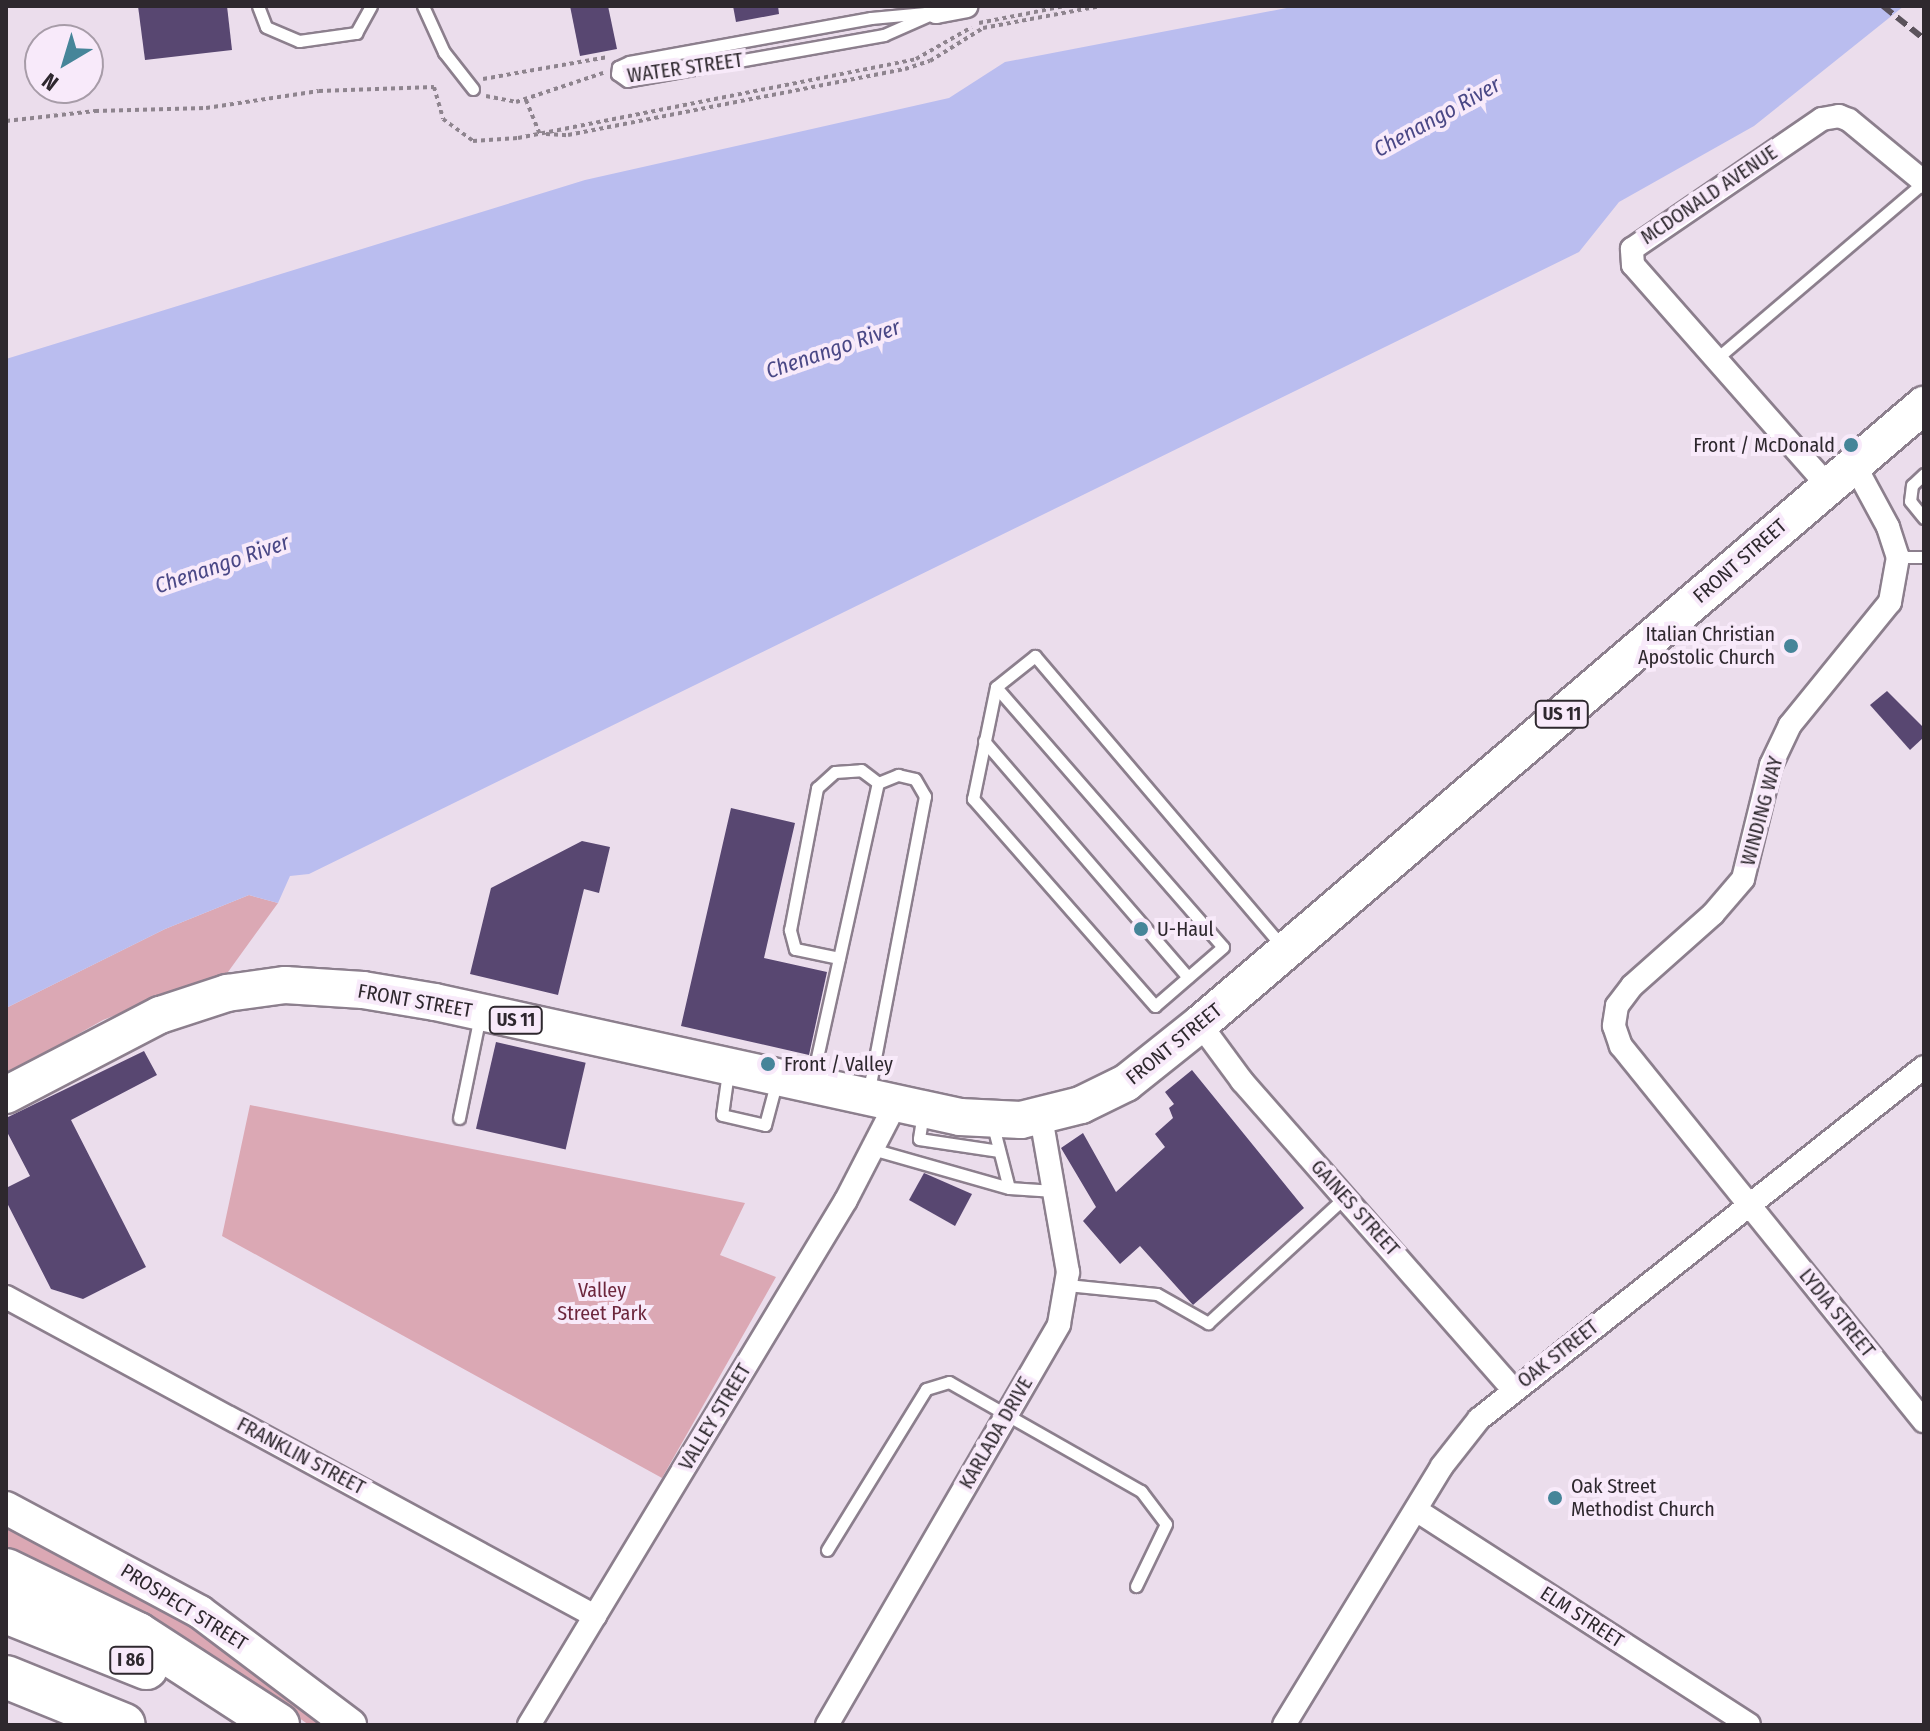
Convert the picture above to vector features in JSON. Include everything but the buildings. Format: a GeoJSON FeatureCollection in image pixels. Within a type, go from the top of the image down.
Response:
{"type":"FeatureCollection","features":[{"type":"Feature","properties":{"kind":"highway"},"geometry":{"type":"LineString","coordinates":[[6,1570],[138,1634],[278,1725]]}},
{"type":"Feature","properties":{"kind":"highway","name":"I 86"},"geometry":{"type":"LineString","coordinates":[[6,1612],[118,1654],[248,1725]]}},
{"type":"Feature","properties":{"kind":"highway"},"geometry":{"type":"LineString","coordinates":[[6,1677],[124,1725]]}},
{"type":"Feature","properties":{"kind":"main road","name":"FRONT STREET"},"geometry":{"type":"LineString","coordinates":[[6,1095],[160,1015],[227,993],[285,985],[363,990],[481,1012],[794,1082],[996,1136],[1126,1083],[1200,1024],[1924,406]]}},
{"type":"Feature","properties":{"kind":"street","name":"WATER STREET"},"geometry":{"type":"LineString","coordinates":[[935,9],[966,6]]}},
{"type":"Feature","properties":{"kind":"street","name":"MCDONALD AVENUE"},"geometry":{"type":"LineString","coordinates":[[1841,475],[1716,359],[1633,265],[1630,257],[1638,241],[1822,119],[1839,116],[1924,182]]}},
{"type":"Feature","properties":{"kind":"street"},"geometry":{"type":"LineString","coordinates":[[1841,475],[1888,527],[1898,557]]}},
{"type":"Feature","properties":{"kind":"street","name":"WINDING WAY"},"geometry":{"type":"LineString","coordinates":[[1749,1205],[1621,1046],[1614,1026],[1617,1006],[1743,879],[1777,752],[1790,725],[1890,602],[1898,557]]}},
{"type":"Feature","properties":{"kind":"street","name":"GAINES STREET"},"geometry":{"type":"LineString","coordinates":[[1200,1024],[1242,1081],[1513,1390]]}},
{"type":"Feature","properties":{"kind":"street","name":"OAK STREET"},"geometry":{"type":"LineString","coordinates":[[1284,1725],[1416,1510],[1479,1419],[1924,1067]]}},
{"type":"Feature","properties":{"kind":"street","name":"VALLEY STREET"},"geometry":{"type":"LineString","coordinates":[[529,1725],[872,1149],[901,1113]]}},
{"type":"Feature","properties":{"kind":"street","name":"KARLADA DRIVE"},"geometry":{"type":"LineString","coordinates":[[827,1725],[1059,1324],[1067,1285],[1041,1117]]}},
{"type":"Feature","properties":{"kind":"street","name":"LYDIA STREET"},"geometry":{"type":"LineString","coordinates":[[1749,1205],[1924,1421]]}},
{"type":"Feature","properties":{"kind":"street","name":"FRANKLIN STREET"},"geometry":{"type":"LineString","coordinates":[[6,1297],[595,1616]]}},
{"type":"Feature","properties":{"kind":"street","name":"PROSPECT STREET"},"geometry":{"type":"LineString","coordinates":[[6,1508],[200,1612],[350,1725]]}},
{"type":"Feature","properties":{"kind":"street","name":"ELM STREET"},"geometry":{"type":"LineString","coordinates":[[1416,1510],[1749,1725]]}},
{"type":"Feature","properties":{"kind":"lane"},"geometry":{"type":"LineString","coordinates":[[258,6],[266,27],[299,41],[356,33],[371,6]]}},
{"type":"Feature","properties":{"kind":"lane"},"geometry":{"type":"LineString","coordinates":[[423,6],[444,52],[473,89]]}},
{"type":"Feature","properties":{"kind":"lane","name":"WATER STREET"},"geometry":{"type":"LineString","coordinates":[[935,9],[884,35],[627,81],[616,70],[642,60],[935,9]]}},
{"type":"Feature","properties":{"kind":"lane"},"geometry":{"type":"LineString","coordinates":[[1716,359],[1924,182]]}},
{"type":"Feature","properties":{"kind":"lane"},"geometry":{"type":"LineString","coordinates":[[1924,474],[1912,485],[1910,501],[1924,518]]}},
{"type":"Feature","properties":{"kind":"lane"},"geometry":{"type":"LineString","coordinates":[[1898,557],[1924,557]]}},
{"type":"Feature","properties":{"kind":"lane"},"geometry":{"type":"LineString","coordinates":[[996,687],[1223,947],[1155,1006],[973,799],[996,687],[1035,656],[1286,950]]}},
{"type":"Feature","properties":{"kind":"lane"},"geometry":{"type":"LineString","coordinates":[[984,741],[1188,977]]}},
{"type":"Feature","properties":{"kind":"lane"},"geometry":{"type":"LineString","coordinates":[[839,958],[795,949],[790,930],[817,788],[835,772],[861,770],[878,783]]}},
{"type":"Feature","properties":{"kind":"lane"},"geometry":{"type":"LineString","coordinates":[[878,783],[898,775],[915,779],[925,796],[901,1113],[915,1161]]}},
{"type":"Feature","properties":{"kind":"lane"},"geometry":{"type":"LineString","coordinates":[[729,1067],[722,1115],[765,1125],[794,1082],[839,958],[878,783]]}},
{"type":"Feature","properties":{"kind":"lane"},"geometry":{"type":"LineString","coordinates":[[459,1118],[481,1012]]}},
{"type":"Feature","properties":{"kind":"lane"},"geometry":{"type":"LineString","coordinates":[[996,1136],[1009,1188]]}},
{"type":"Feature","properties":{"kind":"lane"},"geometry":{"type":"LineString","coordinates":[[872,1149],[1009,1188],[1054,1191]]}},
{"type":"Feature","properties":{"kind":"lane"},"geometry":{"type":"LineString","coordinates":[[1067,1285],[1157,1294],[1208,1323],[1345,1197]]}},
{"type":"Feature","properties":{"kind":"lane"},"geometry":{"type":"LineString","coordinates":[[827,1550],[926,1389],[949,1382],[1008,1411],[1141,1491],[1166,1524],[1136,1586]]}},
{"type":"Feature","properties":{"kind":"path"},"geometry":{"type":"LineString","coordinates":[[6,121],[95,111],[206,108],[319,91],[434,87],[443,119],[473,141],[540,134],[916,59],[985,20],[1065,6]]}},
{"type":"Feature","properties":{"kind":"path"},"geometry":{"type":"LineString","coordinates":[[540,134],[568,135],[905,69],[930,61],[983,28],[1101,6]]}},
{"type":"Feature","properties":{"kind":"path"},"geometry":{"type":"LineString","coordinates":[[519,73],[487,77],[473,89],[498,101],[526,100],[616,70]]}},
{"type":"Feature","properties":{"kind":"path"},"geometry":{"type":"LineString","coordinates":[[526,100],[540,134]]}},
{"type":"Feature","properties":{"kind":"green space"},"geometry":{"type":"Polygon","coordinates":[[[249,895],[278,903],[228,972],[103,1020],[6,1075],[6,1008],[165,929],[249,895]]]}},
{"type":"Feature","properties":{"kind":"green space","name":"Valley Street Park"},"geometry":{"type":"Polygon","coordinates":[[[250,1105],[745,1203],[720,1255],[776,1277],[662,1478],[222,1236],[250,1105]]]}},
{"type":"Feature","properties":{"kind":"green space"},"geometry":{"type":"Polygon","coordinates":[[[6,1524],[200,1626],[327,1725],[309,1725],[190,1640],[81,1580],[6,1550],[6,1524]]]}},
{"type":"Feature","properties":{"kind":"water","name":"Chenango River"},"geometry":{"type":"Polygon","coordinates":[[[1297,6],[1904,6],[1754,126],[1619,202],[1579,252],[309,874],[290,876],[278,903],[249,895],[165,929],[6,1008],[6,359],[585,180],[949,98],[1005,62],[1297,6]]]}},
{"type":"Feature","properties":{"kind":"railway"},"geometry":{"type":"LineString","coordinates":[[1883,6],[1924,39]]}},
{"type":"Feature","properties":{"kind":"place","name":"Front / McDonald"},"geometry":{"type":"Point","coordinates":[1851,445]}},
{"type":"Feature","properties":{"kind":"place","name":"Italian Christian Apostolic Church"},"geometry":{"type":"Point","coordinates":[1791,646]}},
{"type":"Feature","properties":{"kind":"place","name":"U-Haul"},"geometry":{"type":"Point","coordinates":[1141,929]}},
{"type":"Feature","properties":{"kind":"place","name":"Front / Valley"},"geometry":{"type":"Point","coordinates":[768,1064]}},
{"type":"Feature","properties":{"kind":"place","name":"Oak Street Methodist Church"},"geometry":{"type":"Point","coordinates":[1555,1498]}}]}
